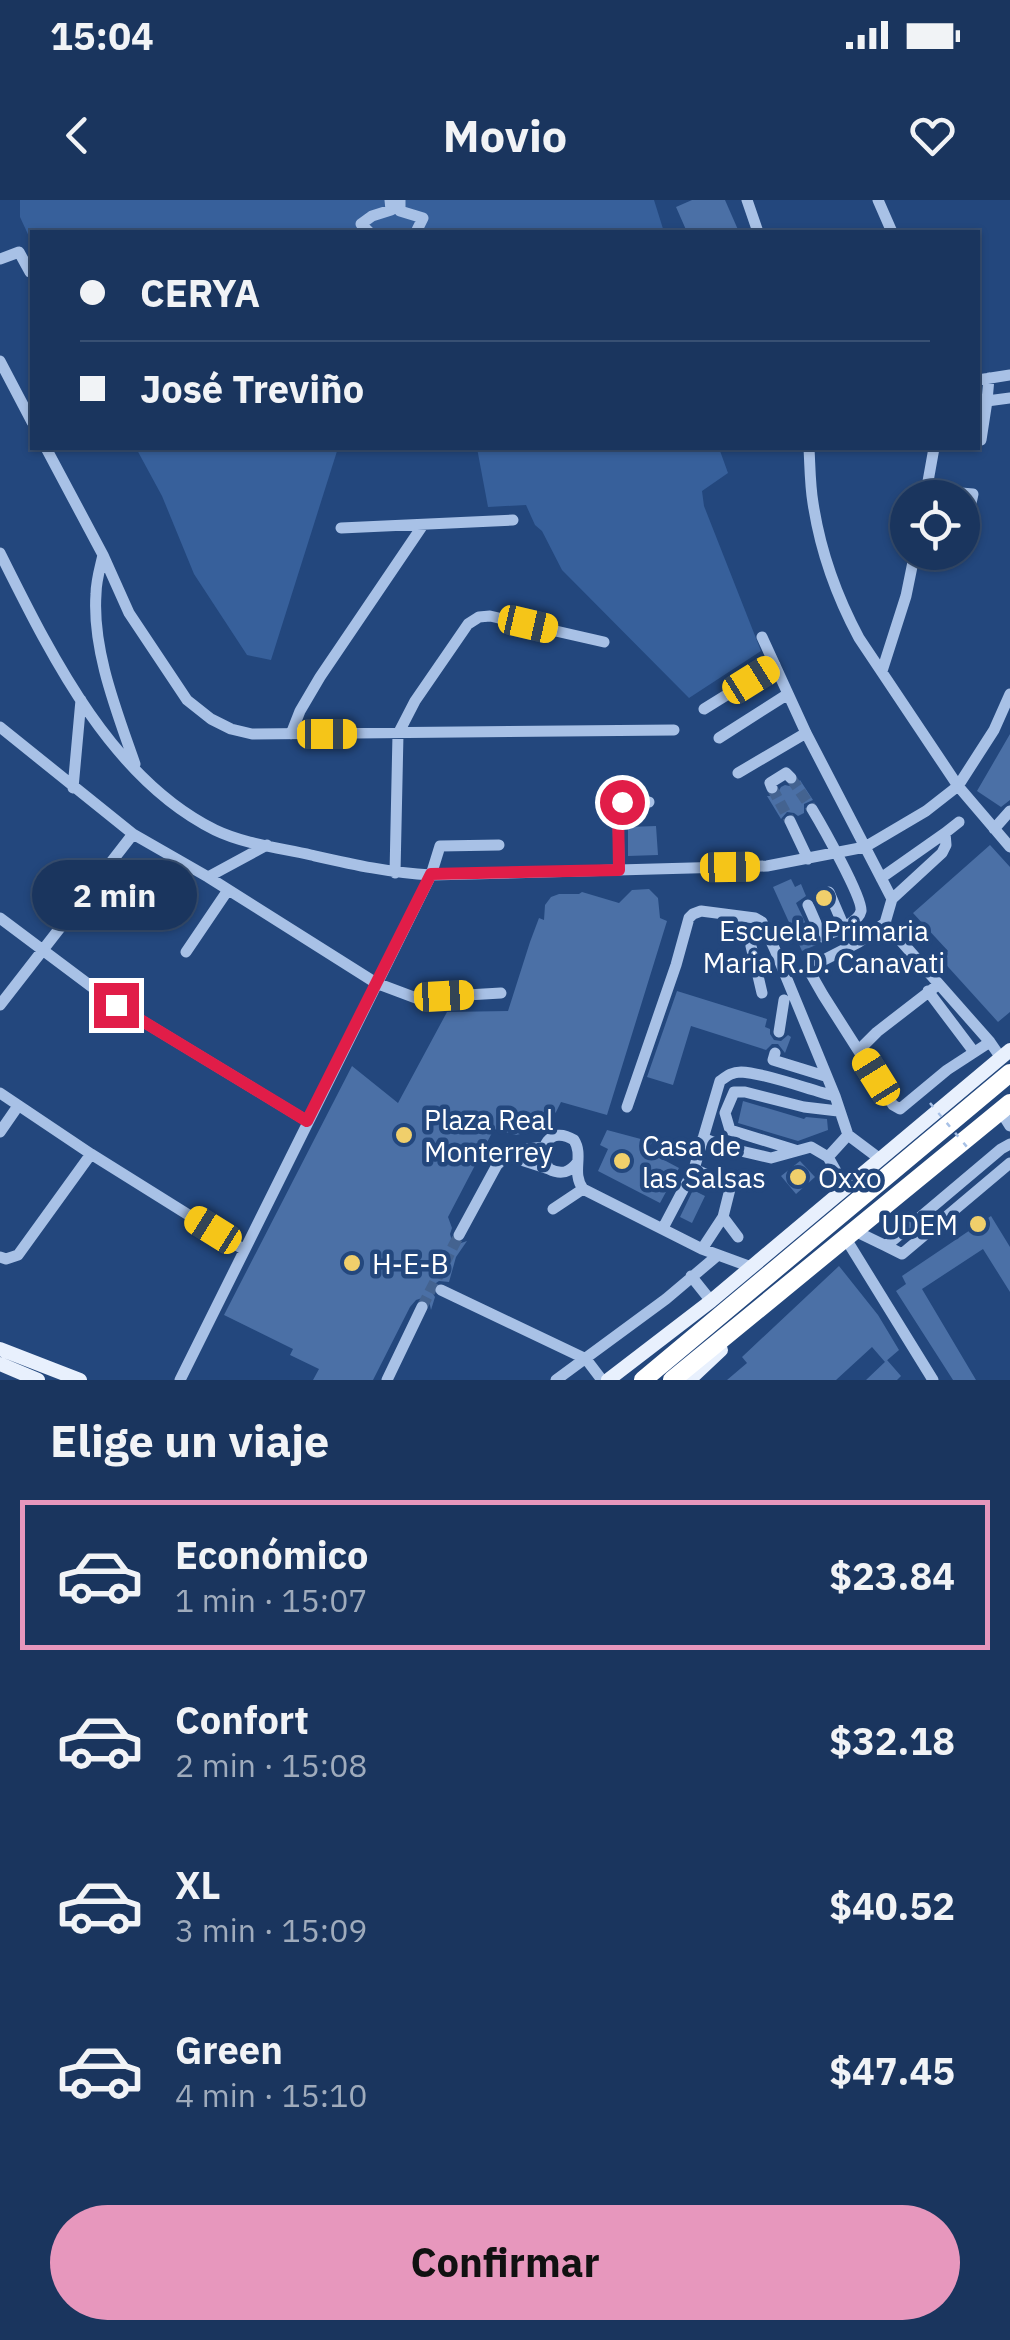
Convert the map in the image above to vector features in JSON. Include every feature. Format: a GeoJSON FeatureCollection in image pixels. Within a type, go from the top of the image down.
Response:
{"type":"FeatureCollection","features":[{"type":"Feature","properties":{"kind":"highway"},"geometry":{"type":"LineString","coordinates":[[643,1380],[1007,1060]]}},
{"type":"Feature","properties":{"kind":"highway"},"geometry":{"type":"LineString","coordinates":[[672,1380],[1007,1113]]}},
{"type":"Feature","properties":{"kind":"main road"},"geometry":{"type":"LineString","coordinates":[[605,1380],[711,1301],[880,1159],[1007,1060]]}},
{"type":"Feature","properties":{"kind":"main road"},"geometry":{"type":"LineString","coordinates":[[689,1380],[724,1347],[735,1330]]}},
{"type":"Feature","properties":{"kind":"main road"},"geometry":{"type":"LineString","coordinates":[[0,1348],[80,1380]]}},
{"type":"Feature","properties":{"kind":"main road"},"geometry":{"type":"LineString","coordinates":[[0,1364],[38,1380]]}},
{"type":"Feature","properties":{"kind":"street"},"geometry":{"type":"LineString","coordinates":[[367,230],[361,224],[390,210],[390,200]]}},
{"type":"Feature","properties":{"kind":"street"},"geometry":{"type":"LineString","coordinates":[[400,200],[400,211],[423,218],[417,230]]}},
{"type":"Feature","properties":{"kind":"street"},"geometry":{"type":"LineString","coordinates":[[746,200],[757,230]]}},
{"type":"Feature","properties":{"kind":"street"},"geometry":{"type":"LineString","coordinates":[[878,200],[891,230]]}},
{"type":"Feature","properties":{"kind":"street"},"geometry":{"type":"LineString","coordinates":[[0,258],[19,252],[30,272]]}},
{"type":"Feature","properties":{"kind":"street"},"geometry":{"type":"LineString","coordinates":[[0,361],[30,418]]}},
{"type":"Feature","properties":{"kind":"street"},"geometry":{"type":"LineString","coordinates":[[981,440],[987,401],[983,379],[1010,375]]}},
{"type":"Feature","properties":{"kind":"street"},"geometry":{"type":"LineString","coordinates":[[987,401],[1010,398]]}},
{"type":"Feature","properties":{"kind":"street"},"geometry":{"type":"LineString","coordinates":[[47,450],[129,613],[188,700],[231,729],[252,734],[674,730]]}},
{"type":"Feature","properties":{"kind":"street"},"geometry":{"type":"LineString","coordinates":[[809,450],[813,506],[846,614],[958,786],[1010,847]]}},
{"type":"Feature","properties":{"kind":"street"},"geometry":{"type":"LineString","coordinates":[[928,480],[934,450]]}},
{"type":"Feature","properties":{"kind":"street"},"geometry":{"type":"LineString","coordinates":[[341,528],[513,520]]}},
{"type":"Feature","properties":{"kind":"street"},"geometry":{"type":"LineString","coordinates":[[291,734],[320,677],[423,525]]}},
{"type":"Feature","properties":{"kind":"street"},"geometry":{"type":"LineString","coordinates":[[0,553],[51,654],[81,700],[138,775],[178,809],[219,832],[395,873],[768,866],[865,848],[926,811],[958,786],[994,730],[1010,694]]}},
{"type":"Feature","properties":{"kind":"street"},"geometry":{"type":"LineString","coordinates":[[103,555],[96,594],[97,632],[113,701],[138,775]]}},
{"type":"Feature","properties":{"kind":"street"},"geometry":{"type":"LineString","coordinates":[[882,671],[911,570]]}},
{"type":"Feature","properties":{"kind":"street"},"geometry":{"type":"LineString","coordinates":[[395,873],[398,734],[415,701],[468,624],[490,616],[604,642]]}},
{"type":"Feature","properties":{"kind":"street"},"geometry":{"type":"LineString","coordinates":[[762,637],[806,733],[892,899]]}},
{"type":"Feature","properties":{"kind":"street"},"geometry":{"type":"LineString","coordinates":[[704,710],[775,665]]}},
{"type":"Feature","properties":{"kind":"street"},"geometry":{"type":"LineString","coordinates":[[719,738],[788,694]]}},
{"type":"Feature","properties":{"kind":"street"},"geometry":{"type":"LineString","coordinates":[[73,788],[81,700]]}},
{"type":"Feature","properties":{"kind":"street"},"geometry":{"type":"LineString","coordinates":[[0,727],[133,834],[376,984],[416,998],[500,994]]}},
{"type":"Feature","properties":{"kind":"street"},"geometry":{"type":"LineString","coordinates":[[738,773],[806,733]]}},
{"type":"Feature","properties":{"kind":"street"},"geometry":{"type":"LineString","coordinates":[[772,788],[770,783],[786,772],[791,778]]}},
{"type":"Feature","properties":{"kind":"street"},"geometry":{"type":"LineString","coordinates":[[619,870],[618,806],[622,802],[649,802]]}},
{"type":"Feature","properties":{"kind":"street"},"geometry":{"type":"LineString","coordinates":[[808,904],[822,937],[861,912],[861,905],[812,809]]}},
{"type":"Feature","properties":{"kind":"street"},"geometry":{"type":"LineString","coordinates":[[994,829],[1010,811]]}},
{"type":"Feature","properties":{"kind":"street"},"geometry":{"type":"LineString","coordinates":[[790,820],[808,858]]}},
{"type":"Feature","properties":{"kind":"street"},"geometry":{"type":"LineString","coordinates":[[881,878],[959,822]]}},
{"type":"Feature","properties":{"kind":"street"},"geometry":{"type":"LineString","coordinates":[[944,833],[946,845],[942,853],[892,899],[885,923],[860,942],[812,966],[811,974],[893,1104],[900,1109],[947,1070],[990,1042]]}},
{"type":"Feature","properties":{"kind":"street"},"geometry":{"type":"LineString","coordinates":[[0,1005],[133,834]]}},
{"type":"Feature","properties":{"kind":"street"},"geometry":{"type":"LineString","coordinates":[[180,1380],[431,874],[440,846],[499,845]]}},
{"type":"Feature","properties":{"kind":"street"},"geometry":{"type":"LineString","coordinates":[[208,877],[267,846]]}},
{"type":"Feature","properties":{"kind":"street"},"geometry":{"type":"LineString","coordinates":[[186,952],[228,890]]}},
{"type":"Feature","properties":{"kind":"street"},"geometry":{"type":"LineString","coordinates":[[829,892],[844,926]]}},
{"type":"Feature","properties":{"kind":"street"},"geometry":{"type":"LineString","coordinates":[[627,1107],[689,918],[701,911],[755,918],[762,922],[848,1135],[880,1159]]}},
{"type":"Feature","properties":{"kind":"street"},"geometry":{"type":"LineString","coordinates":[[0,918],[116,1005],[307,1121]]}},
{"type":"Feature","properties":{"kind":"street"},"geometry":{"type":"LineString","coordinates":[[885,923],[934,987],[974,1052]]}},
{"type":"Feature","properties":{"kind":"street"},"geometry":{"type":"LineString","coordinates":[[751,946],[762,992]]}},
{"type":"Feature","properties":{"kind":"street"},"geometry":{"type":"LineString","coordinates":[[934,987],[1007,1060]]}},
{"type":"Feature","properties":{"kind":"street"},"geometry":{"type":"LineString","coordinates":[[859,1050],[934,987]]}},
{"type":"Feature","properties":{"kind":"street"},"geometry":{"type":"LineString","coordinates":[[779,1032],[784,1000]]}},
{"type":"Feature","properties":{"kind":"street"},"geometry":{"type":"LineString","coordinates":[[775,1053],[774,1060],[825,1076]]}},
{"type":"Feature","properties":{"kind":"street"},"geometry":{"type":"LineString","coordinates":[[663,1228],[694,1169],[720,1082],[728,1074],[757,1075],[835,1096]]}},
{"type":"Feature","properties":{"kind":"street"},"geometry":{"type":"LineString","coordinates":[[795,1150],[730,1130],[725,1113],[734,1092],[838,1111]]}},
{"type":"Feature","properties":{"kind":"street"},"geometry":{"type":"LineString","coordinates":[[0,1093],[243,1250]]}},
{"type":"Feature","properties":{"kind":"street"},"geometry":{"type":"LineString","coordinates":[[0,1132],[18,1106]]}},
{"type":"Feature","properties":{"kind":"street"},"geometry":{"type":"LineString","coordinates":[[550,1168],[545,1163],[544,1147],[552,1137],[566,1135],[579,1148],[576,1176],[582,1189],[702,1249],[751,1268]]}},
{"type":"Feature","properties":{"kind":"street"},"geometry":{"type":"LineString","coordinates":[[828,1157],[848,1135]]}},
{"type":"Feature","properties":{"kind":"street"},"geometry":{"type":"LineString","coordinates":[[703,1138],[771,1158],[811,1147],[828,1157],[846,1189]]}},
{"type":"Feature","properties":{"kind":"street"},"geometry":{"type":"LineString","coordinates":[[886,1246],[1010,1144]]}},
{"type":"Feature","properties":{"kind":"street"},"geometry":{"type":"LineString","coordinates":[[459,1235],[497,1165],[512,1151],[544,1147]]}},
{"type":"Feature","properties":{"kind":"street"},"geometry":{"type":"LineString","coordinates":[[0,1257],[18,1255],[90,1154]]}},
{"type":"Feature","properties":{"kind":"street"},"geometry":{"type":"LineString","coordinates":[[502,1160],[512,1157],[560,1173],[577,1163]]}},
{"type":"Feature","properties":{"kind":"street"},"geometry":{"type":"LineString","coordinates":[[851,1235],[902,1254],[1010,1163]]}},
{"type":"Feature","properties":{"kind":"street"},"geometry":{"type":"LineString","coordinates":[[694,1169],[730,1188],[723,1217],[702,1249]]}},
{"type":"Feature","properties":{"kind":"street"},"geometry":{"type":"LineString","coordinates":[[554,1209],[582,1189]]}},
{"type":"Feature","properties":{"kind":"street"},"geometry":{"type":"LineString","coordinates":[[723,1217],[738,1237]]}},
{"type":"Feature","properties":{"kind":"street"},"geometry":{"type":"LineString","coordinates":[[851,1235],[932,1380]]}},
{"type":"Feature","properties":{"kind":"street"},"geometry":{"type":"LineString","coordinates":[[556,1380],[718,1255]]}},
{"type":"Feature","properties":{"kind":"street"},"geometry":{"type":"LineString","coordinates":[[691,1276],[711,1301]]}},
{"type":"Feature","properties":{"kind":"street"},"geometry":{"type":"LineString","coordinates":[[440,1290],[582,1359],[605,1380]]}},
{"type":"Feature","properties":{"kind":"street"},"geometry":{"type":"LineString","coordinates":[[386,1380],[422,1307]]}},
{"type":"Feature","properties":{"kind":"street"},"geometry":{"type":"LineString","coordinates":[[582,1359],[593,1380]]}},
{"type":"Feature","properties":{"kind":"path"},"geometry":{"type":"LineString","coordinates":[[930,1103],[967,1147]]}},
{"type":"Feature","properties":{"kind":"shaded area"},"geometry":{"type":"Polygon","coordinates":[[[20,200],[654,200],[663,230],[30,230],[30,239],[20,217],[20,200]]]}},
{"type":"Feature","properties":{"kind":"shaded area"},"geometry":{"type":"Polygon","coordinates":[[[137,450],[337,450],[271,660],[247,655],[194,574],[162,496],[137,450]]]}},
{"type":"Feature","properties":{"kind":"shaded area"},"geometry":{"type":"Polygon","coordinates":[[[477,450],[720,450],[728,473],[702,491],[704,506],[761,651],[689,698],[562,570],[526,505],[488,507],[477,450]]]}},
{"type":"Feature","properties":{"kind":"building"},"geometry":{"type":"Polygon","coordinates":[[[692,200],[725,200],[738,230],[686,230],[676,207],[692,200]]]}},
{"type":"Feature","properties":{"kind":"building"},"geometry":{"type":"Polygon","coordinates":[[[1010,734],[1010,800],[1001,807],[977,791],[1010,734]]]}},
{"type":"Feature","properties":{"kind":"building"},"geometry":{"type":"Polygon","coordinates":[[[800,780],[813,800],[804,804],[804,813],[798,816],[787,812],[781,819],[767,796],[776,796],[781,787],[794,787],[800,780]]]}},
{"type":"Feature","properties":{"kind":"building"},"geometry":{"type":"Polygon","coordinates":[[[656,826],[658,855],[628,856],[628,827],[656,826]]]}},
{"type":"Feature","properties":{"kind":"building"},"geometry":{"type":"Polygon","coordinates":[[[990,845],[1010,867],[1010,1012],[998,1022],[940,958],[948,951],[913,913],[990,845]]]}},
{"type":"Feature","properties":{"kind":"building"},"geometry":{"type":"Polygon","coordinates":[[[791,879],[795,887],[801,884],[806,896],[796,903],[816,945],[802,951],[773,887],[791,879]]]}},
{"type":"Feature","properties":{"kind":"building","name":"Plaza Real Monterrey"},"geometry":{"type":"Polygon","coordinates":[[[649,889],[658,898],[660,918],[667,921],[607,1115],[561,1102],[538,1130],[516,1135],[494,1129],[448,1217],[452,1241],[467,1241],[456,1257],[449,1282],[433,1285],[431,1310],[429,1301],[422,1298],[410,1307],[373,1380],[313,1380],[319,1369],[290,1355],[293,1349],[224,1315],[352,1066],[398,1103],[447,1012],[508,1011],[539,918],[544,920],[545,905],[551,897],[582,892],[619,903],[632,890],[649,889]]]}},
{"type":"Feature","properties":{"kind":"building"},"geometry":{"type":"Polygon","coordinates":[[[677,991],[767,1019],[765,1027],[774,1040],[791,1037],[785,1053],[778,1044],[766,1050],[691,1026],[673,1085],[647,1077],[677,991]]]}},
{"type":"Feature","properties":{"kind":"building"},"geometry":{"type":"Polygon","coordinates":[[[743,1101],[804,1119],[827,1119],[828,1130],[798,1141],[738,1123],[743,1101]]]}},
{"type":"Feature","properties":{"kind":"building"},"geometry":{"type":"Polygon","coordinates":[[[607,1130],[652,1142],[647,1151],[679,1168],[660,1203],[598,1171],[608,1149],[600,1145],[607,1130]]]}},
{"type":"Feature","properties":{"kind":"building","name":"Oxxo"},"geometry":{"type":"Polygon","coordinates":[[[800,1161],[815,1177],[796,1194],[781,1176],[800,1161]]]}},
{"type":"Feature","properties":{"kind":"building"},"geometry":{"type":"Polygon","coordinates":[[[693,1190],[705,1196],[692,1223],[680,1217],[693,1190]]]}},
{"type":"Feature","properties":{"kind":"building"},"geometry":{"type":"Polygon","coordinates":[[[991,1216],[1010,1247],[1010,1292],[983,1249],[922,1289],[976,1380],[953,1380],[896,1291],[906,1284],[902,1276],[991,1216]]]}},
{"type":"Feature","properties":{"kind":"building"},"geometry":{"type":"Polygon","coordinates":[[[839,1266],[878,1315],[899,1350],[885,1362],[872,1347],[836,1380],[727,1380],[747,1363],[742,1357],[839,1266]]]}},
{"type":"Feature","properties":{"kind":"building"},"geometry":{"type":"Polygon","coordinates":[[[887,1360],[901,1376],[897,1380],[866,1380],[887,1360]]]}},
{"type":"Feature","properties":{"kind":"tunnel"},"geometry":{"type":"LineString","coordinates":[[791,778],[812,809]]}},
{"type":"Feature","properties":{"kind":"tunnel"},"geometry":{"type":"LineString","coordinates":[[772,788],[790,821]]}},
{"type":"Feature","properties":{"kind":"tunnel"},"geometry":{"type":"LineString","coordinates":[[422,1307],[459,1235]]}},
{"type":"Feature","properties":{"kind":"place","name":"Escuela Primaria Maria R.D. Canavati"},"geometry":{"type":"Point","coordinates":[824,898]}},
{"type":"Feature","properties":{"kind":"place","name":"Plaza Real Monterrey"},"geometry":{"type":"Point","coordinates":[404,1135]}},
{"type":"Feature","properties":{"kind":"place","name":"Casa de las Salsas"},"geometry":{"type":"Point","coordinates":[622,1161]}},
{"type":"Feature","properties":{"kind":"place","name":"Oxxo"},"geometry":{"type":"Point","coordinates":[798,1177]}},
{"type":"Feature","properties":{"kind":"place","name":"UDEM"},"geometry":{"type":"Point","coordinates":[978,1224]}},
{"type":"Feature","properties":{"kind":"place","name":"H-E-B"},"geometry":{"type":"Point","coordinates":[352,1263]}},
{"type":"Feature","properties":{"kind":"route"},"geometry":{"type":"LineString","coordinates":[[116,1005],[307,1121],[431,874],[619,870],[618,806],[622,802]]}}]}
